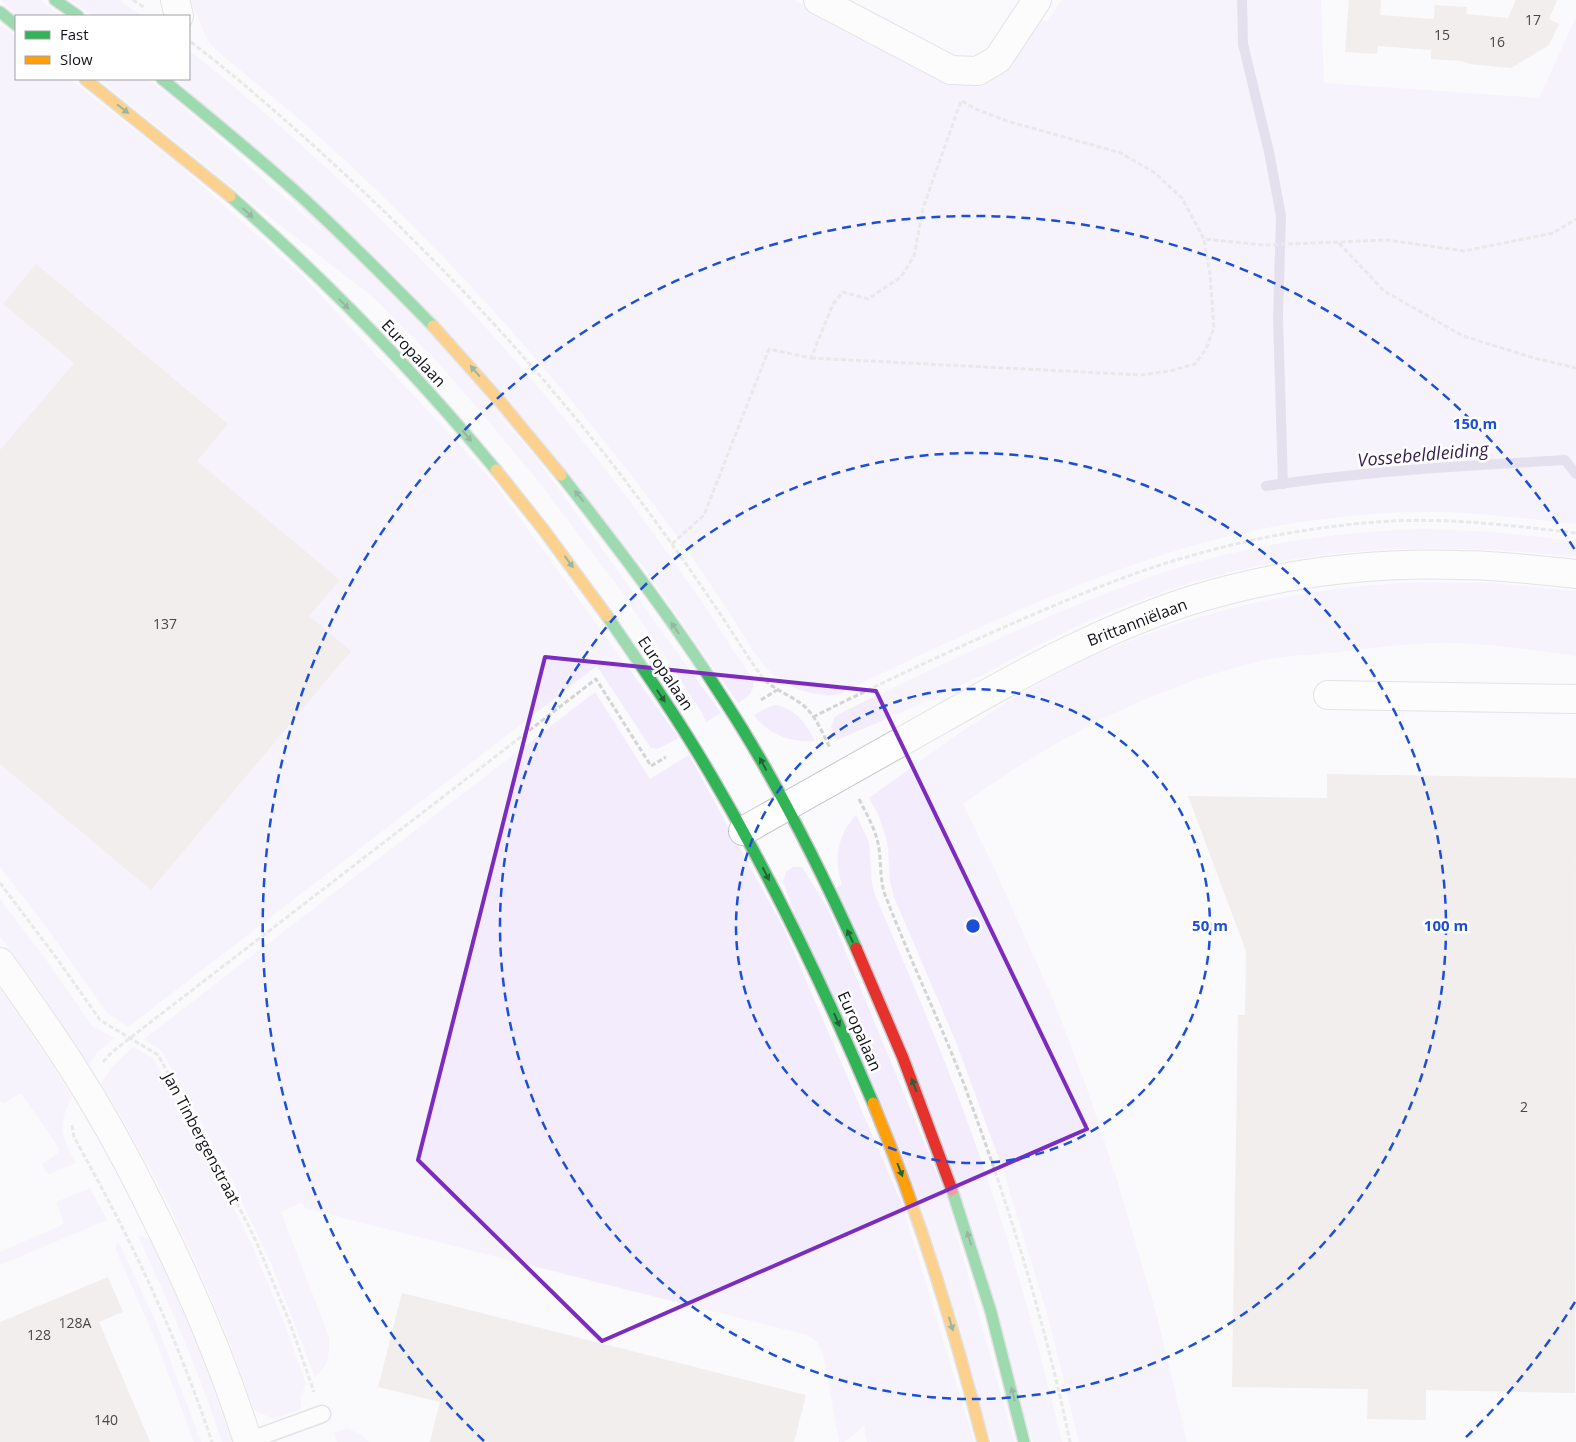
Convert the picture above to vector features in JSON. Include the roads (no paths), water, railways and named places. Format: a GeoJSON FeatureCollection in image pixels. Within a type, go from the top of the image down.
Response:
{"type":"FeatureCollection","features":[{"type":"Feature","properties":{"kind":"street"},"geometry":{"type":"LineString","coordinates":[[55,0],[77,15]]}},
{"type":"Feature","properties":{"kind":"street"},"geometry":{"type":"LineString","coordinates":[[175,0],[179,15]]}},
{"type":"Feature","properties":{"kind":"street"},"geometry":{"type":"LineString","coordinates":[[818,0],[951,70],[978,71],[998,59],[1037,0]]}},
{"type":"Feature","properties":{"kind":"street"},"geometry":{"type":"LineString","coordinates":[[0,12],[15,24]]}},
{"type":"Feature","properties":{"kind":"street","name":"Europalaan"},"geometry":{"type":"LineString","coordinates":[[86,80],[212,181],[309,270],[398,359],[458,425],[536,520],[605,613],[686,733],[743,831],[824,990],[875,1106],[928,1249],[964,1366],[983,1442]]}},
{"type":"Feature","properties":{"kind":"street","name":"Europalaan"},"geometry":{"type":"LineString","coordinates":[[163,80],[255,154],[351,242],[441,334],[496,396],[586,506],[645,585],[727,704],[757,754],[818,868],[878,995],[930,1126],[958,1204],[989,1304],[1024,1442]]}},
{"type":"Feature","properties":{"kind":"street","name":"Brittanniëlaan"},"geometry":{"type":"LineString","coordinates":[[743,831],[1048,660],[1139,619],[1216,594],[1303,575],[1394,566],[1462,565],[1576,574]]}},
{"type":"Feature","properties":{"kind":"street"},"geometry":{"type":"LineString","coordinates":[[1328,695],[1576,699]]}},
{"type":"Feature","properties":{"kind":"street"},"geometry":{"type":"LineString","coordinates":[[0,962],[36,1012],[87,1090],[136,1178],[184,1273],[220,1360],[248,1442]]}},
{"type":"Feature","properties":{"kind":"lane"},"geometry":{"type":"LineString","coordinates":[[248,1442],[322,1414]]}},
{"type":"Feature","properties":{"kind":"waterway"},"geometry":{"type":"LineString","coordinates":[[1242,0],[1243,44],[1269,152],[1281,216],[1278,318],[1283,484]]}},
{"type":"Feature","properties":{"kind":"waterway","name":"Vossebeldleiding"},"geometry":{"type":"LineString","coordinates":[[1266,486],[1378,473],[1565,460],[1576,474]]}}]}
